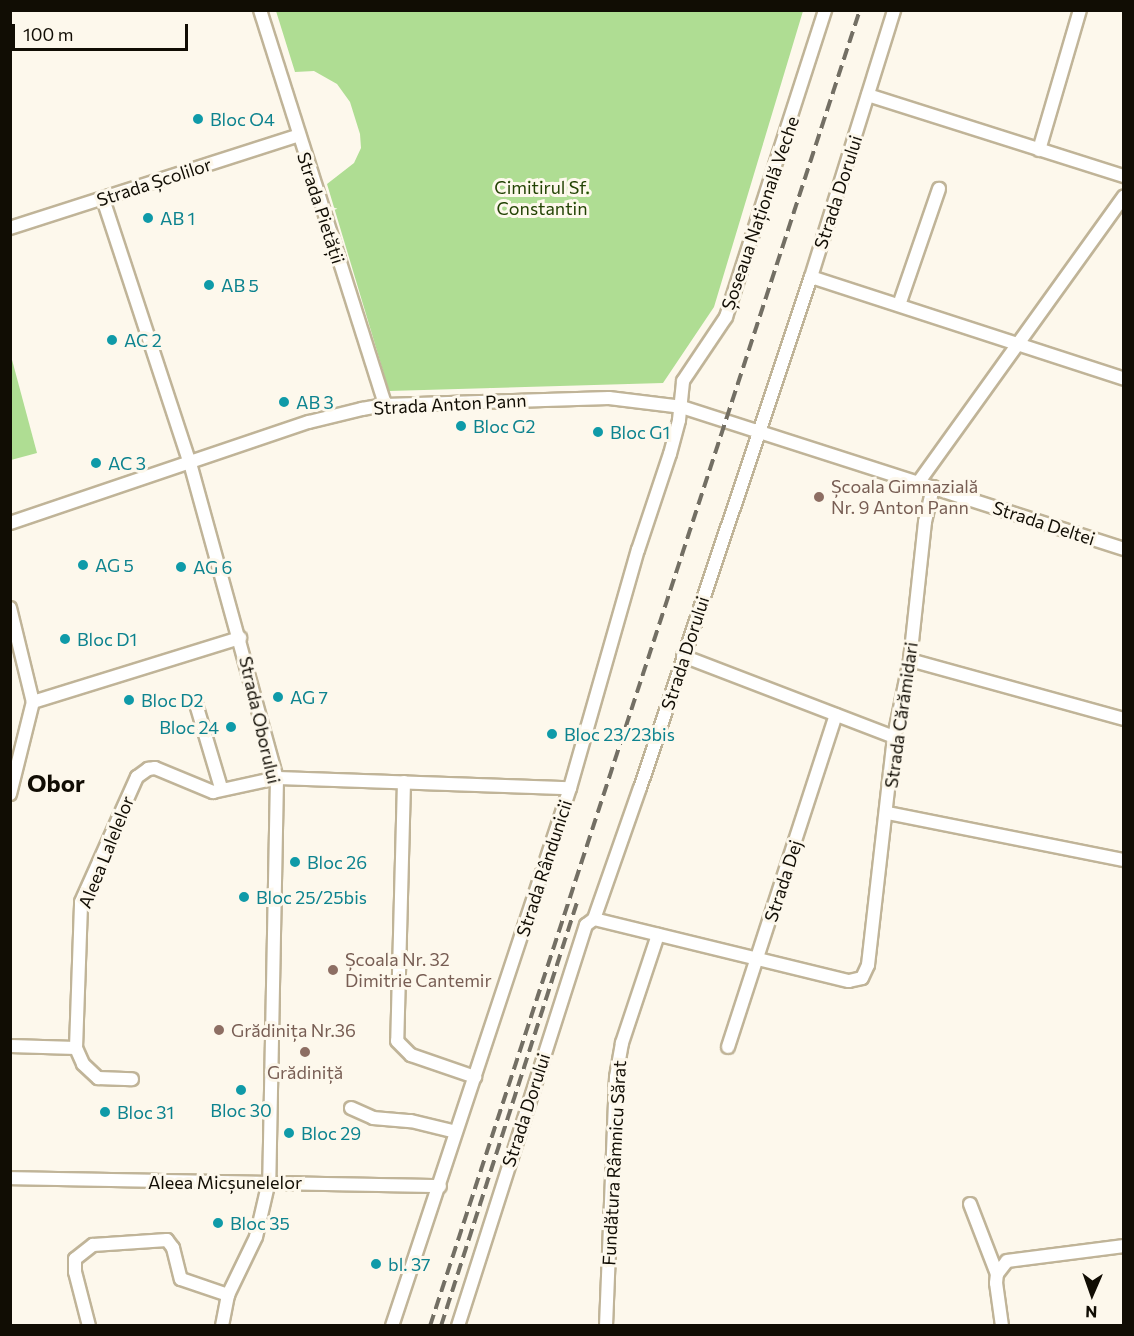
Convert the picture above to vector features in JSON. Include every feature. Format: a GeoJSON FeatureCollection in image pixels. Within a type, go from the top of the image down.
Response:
{"type":"FeatureCollection","features":[{"type":"Feature","properties":{"kind":"street","name":"Strada Pietății"},"geometry":{"type":"LineString","coordinates":[[260,10],[297,136],[385,405]]}},
{"type":"Feature","properties":{"kind":"street","name":"Șoseaua Națională Veche"},"geometry":{"type":"LineString","coordinates":[[682,407],[683,381],[726,317],[825,10]]}},
{"type":"Feature","properties":{"kind":"street","name":"Strada Dorului"},"geometry":{"type":"LineString","coordinates":[[458,1326],[583,933],[594,919],[811,277],[894,10]]}},
{"type":"Feature","properties":{"kind":"street"},"geometry":{"type":"LineString","coordinates":[[1039,150],[1080,10]]}},
{"type":"Feature","properties":{"kind":"street"},"geometry":{"type":"LineString","coordinates":[[868,95],[1124,176]]}},
{"type":"Feature","properties":{"kind":"street","name":"Strada Școlilor"},"geometry":{"type":"LineString","coordinates":[[10,228],[297,136]]}},
{"type":"Feature","properties":{"kind":"street"},"geometry":{"type":"LineString","coordinates":[[899,305],[939,189]]}},
{"type":"Feature","properties":{"kind":"street"},"geometry":{"type":"LineString","coordinates":[[918,483],[1014,345],[1124,196]]}},
{"type":"Feature","properties":{"kind":"street","name":"Strada Oborului"},"geometry":{"type":"LineString","coordinates":[[103,199],[190,463],[277,778],[268,1181],[256,1237],[228,1295],[222,1326]]}},
{"type":"Feature","properties":{"kind":"street"},"geometry":{"type":"LineString","coordinates":[[811,277],[1124,379]]}},
{"type":"Feature","properties":{"kind":"street","name":"Strada Anton Pann"},"geometry":{"type":"LineString","coordinates":[[10,523],[309,422],[385,405],[609,398],[682,407],[759,433]]}},
{"type":"Feature","properties":{"kind":"street","name":"Strada Rândunicii"},"geometry":{"type":"LineString","coordinates":[[392,1326],[570,788],[682,407]]}},
{"type":"Feature","properties":{"kind":"street","name":"Strada Deltei"},"geometry":{"type":"LineString","coordinates":[[759,433],[1124,549]]}},
{"type":"Feature","properties":{"kind":"street","name":"Strada Cărămidari"},"geometry":{"type":"LineString","coordinates":[[759,959],[849,981],[862,978],[868,965],[888,813],[894,737],[910,660],[925,522],[933,488]]}},
{"type":"Feature","properties":{"kind":"street"},"geometry":{"type":"LineString","coordinates":[[10,608],[33,702],[10,794]]}},
{"type":"Feature","properties":{"kind":"street"},"geometry":{"type":"LineString","coordinates":[[33,702],[240,638]]}},
{"type":"Feature","properties":{"kind":"street"},"geometry":{"type":"LineString","coordinates":[[683,656],[894,737]]}},
{"type":"Feature","properties":{"kind":"street"},"geometry":{"type":"LineString","coordinates":[[910,660],[1124,719]]}},
{"type":"Feature","properties":{"kind":"street"},"geometry":{"type":"LineString","coordinates":[[196,704],[221,788]]}},
{"type":"Feature","properties":{"kind":"street","name":"Strada Dej"},"geometry":{"type":"LineString","coordinates":[[728,1047],[759,959],[836,715]]}},
{"type":"Feature","properties":{"kind":"street","name":"Aleea Lalelelor"},"geometry":{"type":"LineString","coordinates":[[76,1048],[81,902],[137,777],[155,768],[213,792],[221,788],[277,778],[570,788]]}},
{"type":"Feature","properties":{"kind":"street"},"geometry":{"type":"LineString","coordinates":[[404,782],[397,1041],[411,1055],[475,1077]]}},
{"type":"Feature","properties":{"kind":"street"},"geometry":{"type":"LineString","coordinates":[[888,813],[1124,860]]}},
{"type":"Feature","properties":{"kind":"street"},"geometry":{"type":"LineString","coordinates":[[594,919],[759,959]]}},
{"type":"Feature","properties":{"kind":"street","name":"Fundătura Râmnicu Sărat"},"geometry":{"type":"LineString","coordinates":[[606,1326],[616,1077],[622,1042],[658,935]]}},
{"type":"Feature","properties":{"kind":"street"},"geometry":{"type":"LineString","coordinates":[[10,1046],[76,1048],[83,1064],[98,1078],[132,1078]]}},
{"type":"Feature","properties":{"kind":"street"},"geometry":{"type":"LineString","coordinates":[[351,1108],[373,1118],[411,1121],[456,1132]]}},
{"type":"Feature","properties":{"kind":"street","name":"Aleea Micșunelelor"},"geometry":{"type":"LineString","coordinates":[[10,1178],[440,1186]]}},
{"type":"Feature","properties":{"kind":"street"},"geometry":{"type":"LineString","coordinates":[[970,1204],[997,1274],[1002,1326]]}},
{"type":"Feature","properties":{"kind":"street"},"geometry":{"type":"LineString","coordinates":[[89,1326],[75,1272],[75,1259],[93,1245],[167,1240],[173,1248],[181,1279],[228,1295]]}},
{"type":"Feature","properties":{"kind":"street"},"geometry":{"type":"LineString","coordinates":[[997,1274],[1007,1261],[1018,1258],[1124,1246]]}},
{"type":"Feature","properties":{"kind":"green space","name":"Cimitirul Sf. Constantin"},"geometry":{"type":"Polygon","coordinates":[[[276,11],[803,11],[714,307],[663,383],[389,391],[327,184],[354,163],[361,148],[360,134],[350,102],[337,84],[314,71],[295,72],[276,11]]]}},
{"type":"Feature","properties":{"kind":"green space"},"geometry":{"type":"Polygon","coordinates":[[[11,356],[37,453],[10,460],[11,356]]]}},
{"type":"Feature","properties":{"kind":"railway"},"geometry":{"type":"LineString","coordinates":[[430,1326],[860,10]]}},
{"type":"Feature","properties":{"kind":"railway"},"geometry":{"type":"LineString","coordinates":[[441,1326],[578,900]]}},
{"type":"Feature","properties":{"kind":"place","name":"Bloc O4"},"geometry":{"type":"Point","coordinates":[198,119]}},
{"type":"Feature","properties":{"kind":"place","name":"AB 1"},"geometry":{"type":"Point","coordinates":[148,218]}},
{"type":"Feature","properties":{"kind":"place","name":"AB 5"},"geometry":{"type":"Point","coordinates":[209,285]}},
{"type":"Feature","properties":{"kind":"place","name":"AC 2"},"geometry":{"type":"Point","coordinates":[112,340]}},
{"type":"Feature","properties":{"kind":"place","name":"AB 3"},"geometry":{"type":"Point","coordinates":[284,402]}},
{"type":"Feature","properties":{"kind":"place","name":"Bloc G2"},"geometry":{"type":"Point","coordinates":[461,426]}},
{"type":"Feature","properties":{"kind":"place","name":"Bloc G1"},"geometry":{"type":"Point","coordinates":[598,432]}},
{"type":"Feature","properties":{"kind":"place","name":"AC 3"},"geometry":{"type":"Point","coordinates":[96,463]}},
{"type":"Feature","properties":{"kind":"place","name":"Școala Gimnazială Nr. 9 Anton Pann"},"geometry":{"type":"Point","coordinates":[819,497]}},
{"type":"Feature","properties":{"kind":"place","name":"AG 5"},"geometry":{"type":"Point","coordinates":[83,565]}},
{"type":"Feature","properties":{"kind":"place","name":"AG 6"},"geometry":{"type":"Point","coordinates":[181,567]}},
{"type":"Feature","properties":{"kind":"place","name":"Bloc D1"},"geometry":{"type":"Point","coordinates":[65,639]}},
{"type":"Feature","properties":{"kind":"place","name":"AG 7"},"geometry":{"type":"Point","coordinates":[278,697]}},
{"type":"Feature","properties":{"kind":"place","name":"Bloc D2"},"geometry":{"type":"Point","coordinates":[129,700]}},
{"type":"Feature","properties":{"kind":"place","name":"Bloc 24"},"geometry":{"type":"Point","coordinates":[231,727]}},
{"type":"Feature","properties":{"kind":"place","name":"Bloc 23/23bis"},"geometry":{"type":"Point","coordinates":[552,734]}},
{"type":"Feature","properties":{"kind":"place","name":"Bloc 26"},"geometry":{"type":"Point","coordinates":[295,862]}},
{"type":"Feature","properties":{"kind":"place","name":"Bloc 25/25bis"},"geometry":{"type":"Point","coordinates":[244,897]}},
{"type":"Feature","properties":{"kind":"place","name":"Școala Nr. 32 Dimitrie Cantemir"},"geometry":{"type":"Point","coordinates":[333,970]}},
{"type":"Feature","properties":{"kind":"place","name":"Grădinița Nr.36"},"geometry":{"type":"Point","coordinates":[219,1030]}},
{"type":"Feature","properties":{"kind":"place","name":"Grădiniță"},"geometry":{"type":"Point","coordinates":[305,1052]}},
{"type":"Feature","properties":{"kind":"place","name":"Bloc 30"},"geometry":{"type":"Point","coordinates":[241,1090]}},
{"type":"Feature","properties":{"kind":"place","name":"Bloc 31"},"geometry":{"type":"Point","coordinates":[105,1112]}},
{"type":"Feature","properties":{"kind":"place","name":"Bloc 29"},"geometry":{"type":"Point","coordinates":[289,1133]}},
{"type":"Feature","properties":{"kind":"place","name":"Bloc 35"},"geometry":{"type":"Point","coordinates":[218,1223]}},
{"type":"Feature","properties":{"kind":"place","name":"bl. 37"},"geometry":{"type":"Point","coordinates":[376,1264]}},
{"type":"Feature","properties":{"kind":"district","name":"Obor"},"geometry":{"type":"Point","coordinates":[56,783]}}]}
